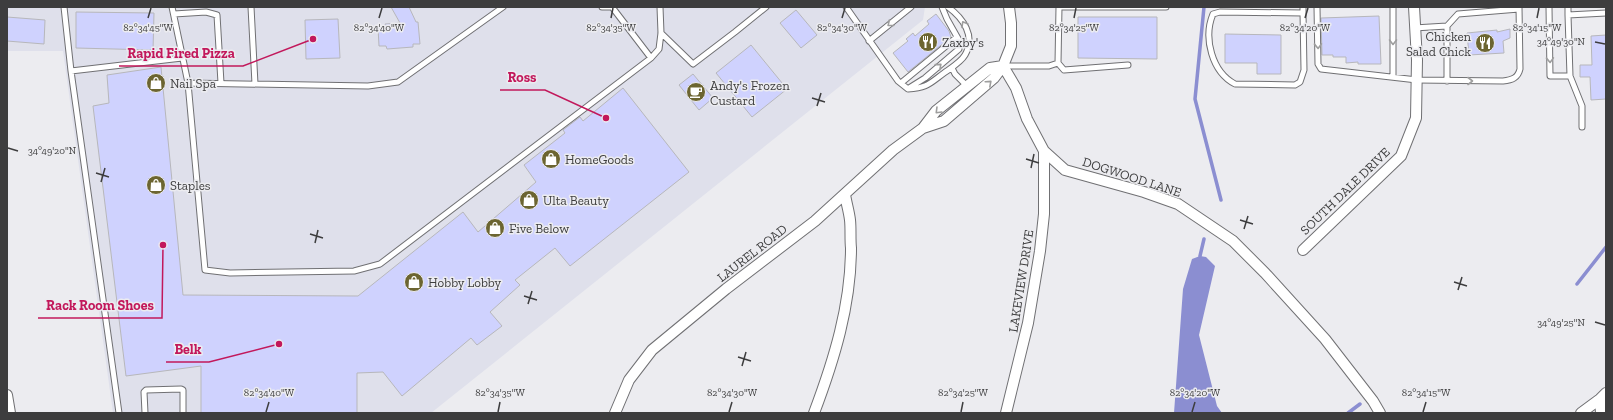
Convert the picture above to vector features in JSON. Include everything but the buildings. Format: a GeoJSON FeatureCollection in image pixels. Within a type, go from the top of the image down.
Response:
{"type":"FeatureCollection","features":[{"type":"Feature","properties":{"kind":"street"},"geometry":{"type":"LineString","coordinates":[[1003,66],[1011,46],[1009,7]]}},
{"type":"Feature","properties":{"kind":"street","name":"SOUTH DALE DRIVE"},"geometry":{"type":"LineString","coordinates":[[1302,250],[1401,156],[1416,118],[1417,80],[1414,7]]}},
{"type":"Feature","properties":{"kind":"street","name":"LAUREL ROAD"},"geometry":{"type":"LineString","coordinates":[[615,413],[629,380],[652,350],[726,289],[815,221],[893,150],[923,128],[936,111],[990,68],[1003,66]]}},
{"type":"Feature","properties":{"kind":"street","name":"LAUREL ROAD"},"geometry":{"type":"LineString","coordinates":[[923,128],[944,121],[994,78],[1003,66]]}},
{"type":"Feature","properties":{"kind":"street","name":"DOGWOOD LANE"},"geometry":{"type":"LineString","coordinates":[[1003,66],[1016,88],[1027,119],[1044,151],[1065,170],[1144,192],[1178,204],[1205,220],[1233,241],[1265,273],[1325,339],[1380,413]]}},
{"type":"Feature","properties":{"kind":"street","name":"LAKEVIEW DRIVE"},"geometry":{"type":"LineString","coordinates":[[1006,413],[1028,323],[1040,251],[1044,214],[1044,151]]}},
{"type":"Feature","properties":{"kind":"street"},"geometry":{"type":"LineString","coordinates":[[814,413],[830,371],[849,290],[850,222],[844,194]]}},
{"type":"Feature","properties":{"kind":"street"},"geometry":{"type":"LineString","coordinates":[[7,395],[10,413]]}},
{"type":"Feature","properties":{"kind":"street"},"geometry":{"type":"LineString","coordinates":[[1581,413],[1603,396]]}},
{"type":"Feature","properties":{"kind":"street"},"geometry":{"type":"LineString","coordinates":[[1601,413],[1603,396]]}},
{"type":"Feature","properties":{"kind":"lane"},"geometry":{"type":"LineString","coordinates":[[64,7],[71,71],[119,413]]}},
{"type":"Feature","properties":{"kind":"lane"},"geometry":{"type":"LineString","coordinates":[[172,7],[188,83],[205,270],[230,273],[354,271],[380,264],[651,58],[660,49],[660,7]]}},
{"type":"Feature","properties":{"kind":"lane"},"geometry":{"type":"LineString","coordinates":[[251,7],[255,84]]}},
{"type":"Feature","properties":{"kind":"lane"},"geometry":{"type":"LineString","coordinates":[[188,83],[368,86],[398,82],[503,7]]}},
{"type":"Feature","properties":{"kind":"lane"},"geometry":{"type":"LineString","coordinates":[[602,7],[612,7],[651,58]]}},
{"type":"Feature","properties":{"kind":"lane"},"geometry":{"type":"LineString","coordinates":[[661,33],[692,64],[766,7]]}},
{"type":"Feature","properties":{"kind":"lane"},"geometry":{"type":"LineString","coordinates":[[846,7],[898,81],[908,89],[922,88],[952,68],[965,55],[970,40],[965,23],[948,7]]}},
{"type":"Feature","properties":{"kind":"lane"},"geometry":{"type":"LineString","coordinates":[[869,41],[911,7]]}},
{"type":"Feature","properties":{"kind":"lane"},"geometry":{"type":"LineString","coordinates":[[908,89],[925,78],[959,49],[960,42],[942,7]]}},
{"type":"Feature","properties":{"kind":"lane"},"geometry":{"type":"LineString","coordinates":[[1128,65],[1064,70],[1058,63],[1059,7],[1166,7]]}},
{"type":"Feature","properties":{"kind":"lane"},"geometry":{"type":"LineString","coordinates":[[1302,7],[1303,13],[1304,70],[1300,82],[1295,85],[1235,84],[1229,81],[1212,56],[1209,44],[1210,20],[1213,14],[1220,12],[1303,13]]}},
{"type":"Feature","properties":{"kind":"lane"},"geometry":{"type":"LineString","coordinates":[[1316,7],[1318,64],[1322,69],[1417,80],[1447,81],[1503,81],[1511,80],[1516,77],[1520,69],[1519,8],[1458,14],[1447,26],[1447,81]]}},
{"type":"Feature","properties":{"kind":"lane"},"geometry":{"type":"LineString","coordinates":[[1393,7],[1393,77]]}},
{"type":"Feature","properties":{"kind":"lane"},"geometry":{"type":"LineString","coordinates":[[1549,7],[1550,76],[1570,76]]}},
{"type":"Feature","properties":{"kind":"lane"},"geometry":{"type":"LineString","coordinates":[[1568,7],[1570,76],[1582,106],[1582,127]]}},
{"type":"Feature","properties":{"kind":"lane"},"geometry":{"type":"LineString","coordinates":[[174,14],[206,12],[217,15],[221,83]]}},
{"type":"Feature","properties":{"kind":"lane"},"geometry":{"type":"LineString","coordinates":[[1568,15],[1606,13]]}},
{"type":"Feature","properties":{"kind":"lane"},"geometry":{"type":"LineString","coordinates":[[1414,28],[1447,26]]}},
{"type":"Feature","properties":{"kind":"lane"},"geometry":{"type":"LineString","coordinates":[[901,83],[957,37]]}},
{"type":"Feature","properties":{"kind":"lane"},"geometry":{"type":"LineString","coordinates":[[71,71],[182,58]]}},
{"type":"Feature","properties":{"kind":"lane"},"geometry":{"type":"LineString","coordinates":[[1003,66],[1048,66],[1058,63]]}},
{"type":"Feature","properties":{"kind":"lane"},"geometry":{"type":"LineString","coordinates":[[952,68],[955,74],[968,87]]}},
{"type":"Feature","properties":{"kind":"lane"},"geometry":{"type":"LineString","coordinates":[[145,413],[144,392],[146,390],[181,389],[183,390],[183,413]]}},
{"type":"Feature","properties":{"kind":"shaded area"},"geometry":{"type":"Polygon","coordinates":[[[7,7],[925,7],[923,20],[431,413],[113,413],[63,51],[7,51],[7,7]]]}},
{"type":"Feature","properties":{"kind":"water"},"geometry":{"type":"Polygon","coordinates":[[[1200,256],[1206,257],[1215,266],[1199,335],[1217,406],[1222,413],[1174,413],[1183,289],[1192,259],[1200,256]]]}},
{"type":"Feature","properties":{"kind":"waterway"},"geometry":{"type":"LineString","coordinates":[[1204,7],[1195,99],[1221,200]]}},
{"type":"Feature","properties":{"kind":"waterway"},"geometry":{"type":"LineString","coordinates":[[1200,256],[1204,239]]}},
{"type":"Feature","properties":{"kind":"waterway"},"geometry":{"type":"LineString","coordinates":[[1577,284],[1606,247]]}},
{"type":"Feature","properties":{"kind":"waterway"},"geometry":{"type":"LineString","coordinates":[[1348,413],[1360,404]]}},
{"type":"Feature","properties":{"kind":"place","name":"Rapid Fired Pizza"},"geometry":{"type":"Point","coordinates":[313,39]}},
{"type":"Feature","properties":{"kind":"place","name":"Zaxby's"},"geometry":{"type":"Point","coordinates":[928,42]}},
{"type":"Feature","properties":{"kind":"place","name":"Chicken Salad Chick"},"geometry":{"type":"Point","coordinates":[1485,43]}},
{"type":"Feature","properties":{"kind":"place","name":"Nail Spa"},"geometry":{"type":"Point","coordinates":[156,83]}},
{"type":"Feature","properties":{"kind":"place","name":"Andy's Frozen Custard"},"geometry":{"type":"Point","coordinates":[696,92]}},
{"type":"Feature","properties":{"kind":"place","name":"Ross"},"geometry":{"type":"Point","coordinates":[606,118]}},
{"type":"Feature","properties":{"kind":"place","name":"HomeGoods"},"geometry":{"type":"Point","coordinates":[551,159]}},
{"type":"Feature","properties":{"kind":"place","name":"Staples"},"geometry":{"type":"Point","coordinates":[156,185]}},
{"type":"Feature","properties":{"kind":"place","name":"Ulta Beauty"},"geometry":{"type":"Point","coordinates":[529,200]}},
{"type":"Feature","properties":{"kind":"place","name":"Five Below"},"geometry":{"type":"Point","coordinates":[495,228]}},
{"type":"Feature","properties":{"kind":"place","name":"Rack Room Shoes"},"geometry":{"type":"Point","coordinates":[163,245]}},
{"type":"Feature","properties":{"kind":"place","name":"Hobby Lobby"},"geometry":{"type":"Point","coordinates":[414,282]}},
{"type":"Feature","properties":{"kind":"place","name":"Belk"},"geometry":{"type":"Point","coordinates":[279,344]}}]}
